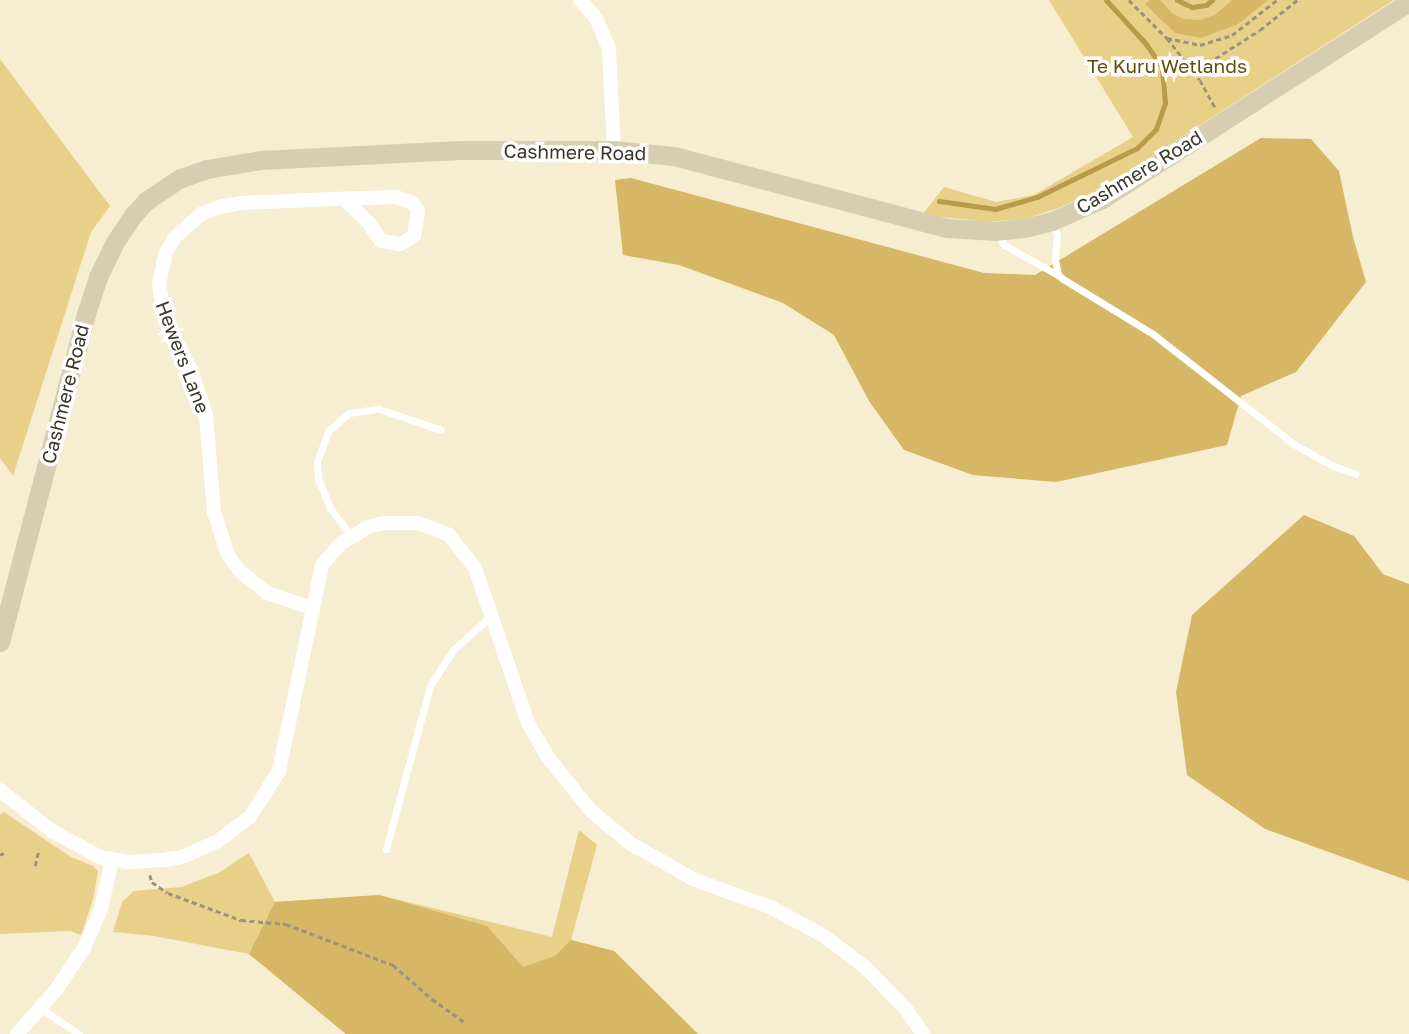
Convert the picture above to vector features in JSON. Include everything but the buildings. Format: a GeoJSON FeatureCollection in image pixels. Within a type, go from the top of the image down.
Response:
{"type":"FeatureCollection","features":[{"type":"Feature","properties":{"kind":"street"},"geometry":{"type":"LineString","coordinates":[[580,0],[596,18],[609,49],[614,150]]}},
{"type":"Feature","properties":{"kind":"street","name":"Cashmere Road"},"geometry":{"type":"LineString","coordinates":[[0,642],[86,314],[115,242],[146,201],[196,172],[261,160],[460,150],[614,150],[674,156],[947,228],[995,231],[1052,221],[1102,198],[1409,2]]}},
{"type":"Feature","properties":{"kind":"street","name":"Hewers Lane"},"geometry":{"type":"LineString","coordinates":[[312,608],[267,593],[239,570],[228,555],[214,512],[206,415],[191,370],[164,318],[159,284],[166,252],[187,224],[201,214],[241,203],[344,199],[405,198],[418,211],[414,236],[400,244],[381,241],[359,212],[344,199]]}},
{"type":"Feature","properties":{"kind":"street"},"geometry":{"type":"LineString","coordinates":[[0,790],[66,840],[112,860],[146,862],[182,858],[201,850],[235,829],[260,804],[279,771],[322,565],[351,536],[368,527],[400,522],[418,523],[449,535],[475,568],[528,723],[547,756],[591,811],[631,844],[695,880],[770,907],[824,936],[865,967],[905,1008],[923,1034]]}},
{"type":"Feature","properties":{"kind":"street"},"geometry":{"type":"LineString","coordinates":[[17,1034],[72,969],[94,930],[107,890],[112,860]]}},
{"type":"Feature","properties":{"kind":"lane"},"geometry":{"type":"LineString","coordinates":[[1052,221],[1057,235],[1055,259],[1058,275]]}},
{"type":"Feature","properties":{"kind":"lane"},"geometry":{"type":"LineString","coordinates":[[995,231],[1004,245],[1153,334],[1294,444],[1333,466],[1356,474]]}},
{"type":"Feature","properties":{"kind":"lane"},"geometry":{"type":"LineString","coordinates":[[351,536],[330,508],[318,478],[317,462],[328,431],[349,414],[379,409],[441,430]]}},
{"type":"Feature","properties":{"kind":"lane"},"geometry":{"type":"LineString","coordinates":[[386,849],[430,686],[453,650],[492,615]]}},
{"type":"Feature","properties":{"kind":"lane"},"geometry":{"type":"LineString","coordinates":[[39,1007],[79,1034]]}},
{"type":"Feature","properties":{"kind":"path"},"geometry":{"type":"LineString","coordinates":[[1129,0],[1167,38],[1194,72],[1223,122]]}},
{"type":"Feature","properties":{"kind":"path"},"geometry":{"type":"LineString","coordinates":[[1167,38],[1200,45],[1215,42],[1232,35],[1278,0]]}},
{"type":"Feature","properties":{"kind":"path"},"geometry":{"type":"LineString","coordinates":[[1194,72],[1260,30],[1297,0]]}},
{"type":"Feature","properties":{"kind":"path"},"geometry":{"type":"LineString","coordinates":[[35,866],[38,849]]}},
{"type":"Feature","properties":{"kind":"path"},"geometry":{"type":"LineString","coordinates":[[146,862],[152,882],[169,893],[241,920],[286,925],[393,965],[432,999],[466,1023]]}},
{"type":"Feature","properties":{"kind":"green space","name":"Te Kuru Wetlands"},"geometry":{"type":"Polygon","coordinates":[[[1049,0],[1394,0],[1101,189],[1056,209],[1024,219],[987,222],[922,215],[944,187],[996,202],[1034,195],[1133,137],[1049,0]]]}},
{"type":"Feature","properties":{"kind":"green space"},"geometry":{"type":"Polygon","coordinates":[[[0,59],[110,206],[91,232],[13,476],[0,458],[0,59]]]}},
{"type":"Feature","properties":{"kind":"green space"},"geometry":{"type":"Polygon","coordinates":[[[4,812],[71,857],[93,866],[98,871],[93,900],[81,935],[70,931],[0,934],[0,815],[4,812]]]}},
{"type":"Feature","properties":{"kind":"green space"},"geometry":{"type":"Polygon","coordinates":[[[579,830],[597,845],[571,940],[614,951],[698,1034],[346,1034],[249,954],[154,936],[113,932],[122,902],[134,891],[181,887],[218,873],[249,853],[275,902],[379,895],[552,937],[579,830]]]}},
{"type":"Feature","properties":{"kind":"shaded area"},"geometry":{"type":"Polygon","coordinates":[[[1150,0],[1160,0],[1173,14],[1184,19],[1200,20],[1215,15],[1232,0],[1268,0],[1238,24],[1201,38],[1175,33],[1145,4],[1150,0]]]}},
{"type":"Feature","properties":{"kind":"shaded area"},"geometry":{"type":"Polygon","coordinates":[[[1261,138],[1311,139],[1339,171],[1366,282],[1296,372],[1241,396],[1227,445],[1056,482],[973,475],[904,450],[869,401],[834,335],[783,303],[679,265],[623,255],[615,180],[631,178],[984,273],[1035,275],[1261,138]]]}},
{"type":"Feature","properties":{"kind":"shaded area"},"geometry":{"type":"Polygon","coordinates":[[[1304,515],[1354,536],[1383,574],[1409,584],[1409,881],[1265,829],[1187,775],[1176,692],[1192,615],[1304,515]]]}},
{"type":"Feature","properties":{"kind":"shaded area"},"geometry":{"type":"Polygon","coordinates":[[[379,895],[487,926],[523,967],[555,956],[571,940],[614,951],[698,1034],[346,1034],[249,954],[275,902],[379,895]]]}},
{"type":"Feature","properties":{"kind":"waterway"},"geometry":{"type":"LineString","coordinates":[[939,201],[995,209],[1037,197],[1137,148],[1156,129],[1165,103],[1162,67],[1146,44],[1106,0]]}},
{"type":"Feature","properties":{"kind":"waterway"},"geometry":{"type":"LineString","coordinates":[[1177,0],[1192,7],[1206,5],[1212,0]]}}]}
